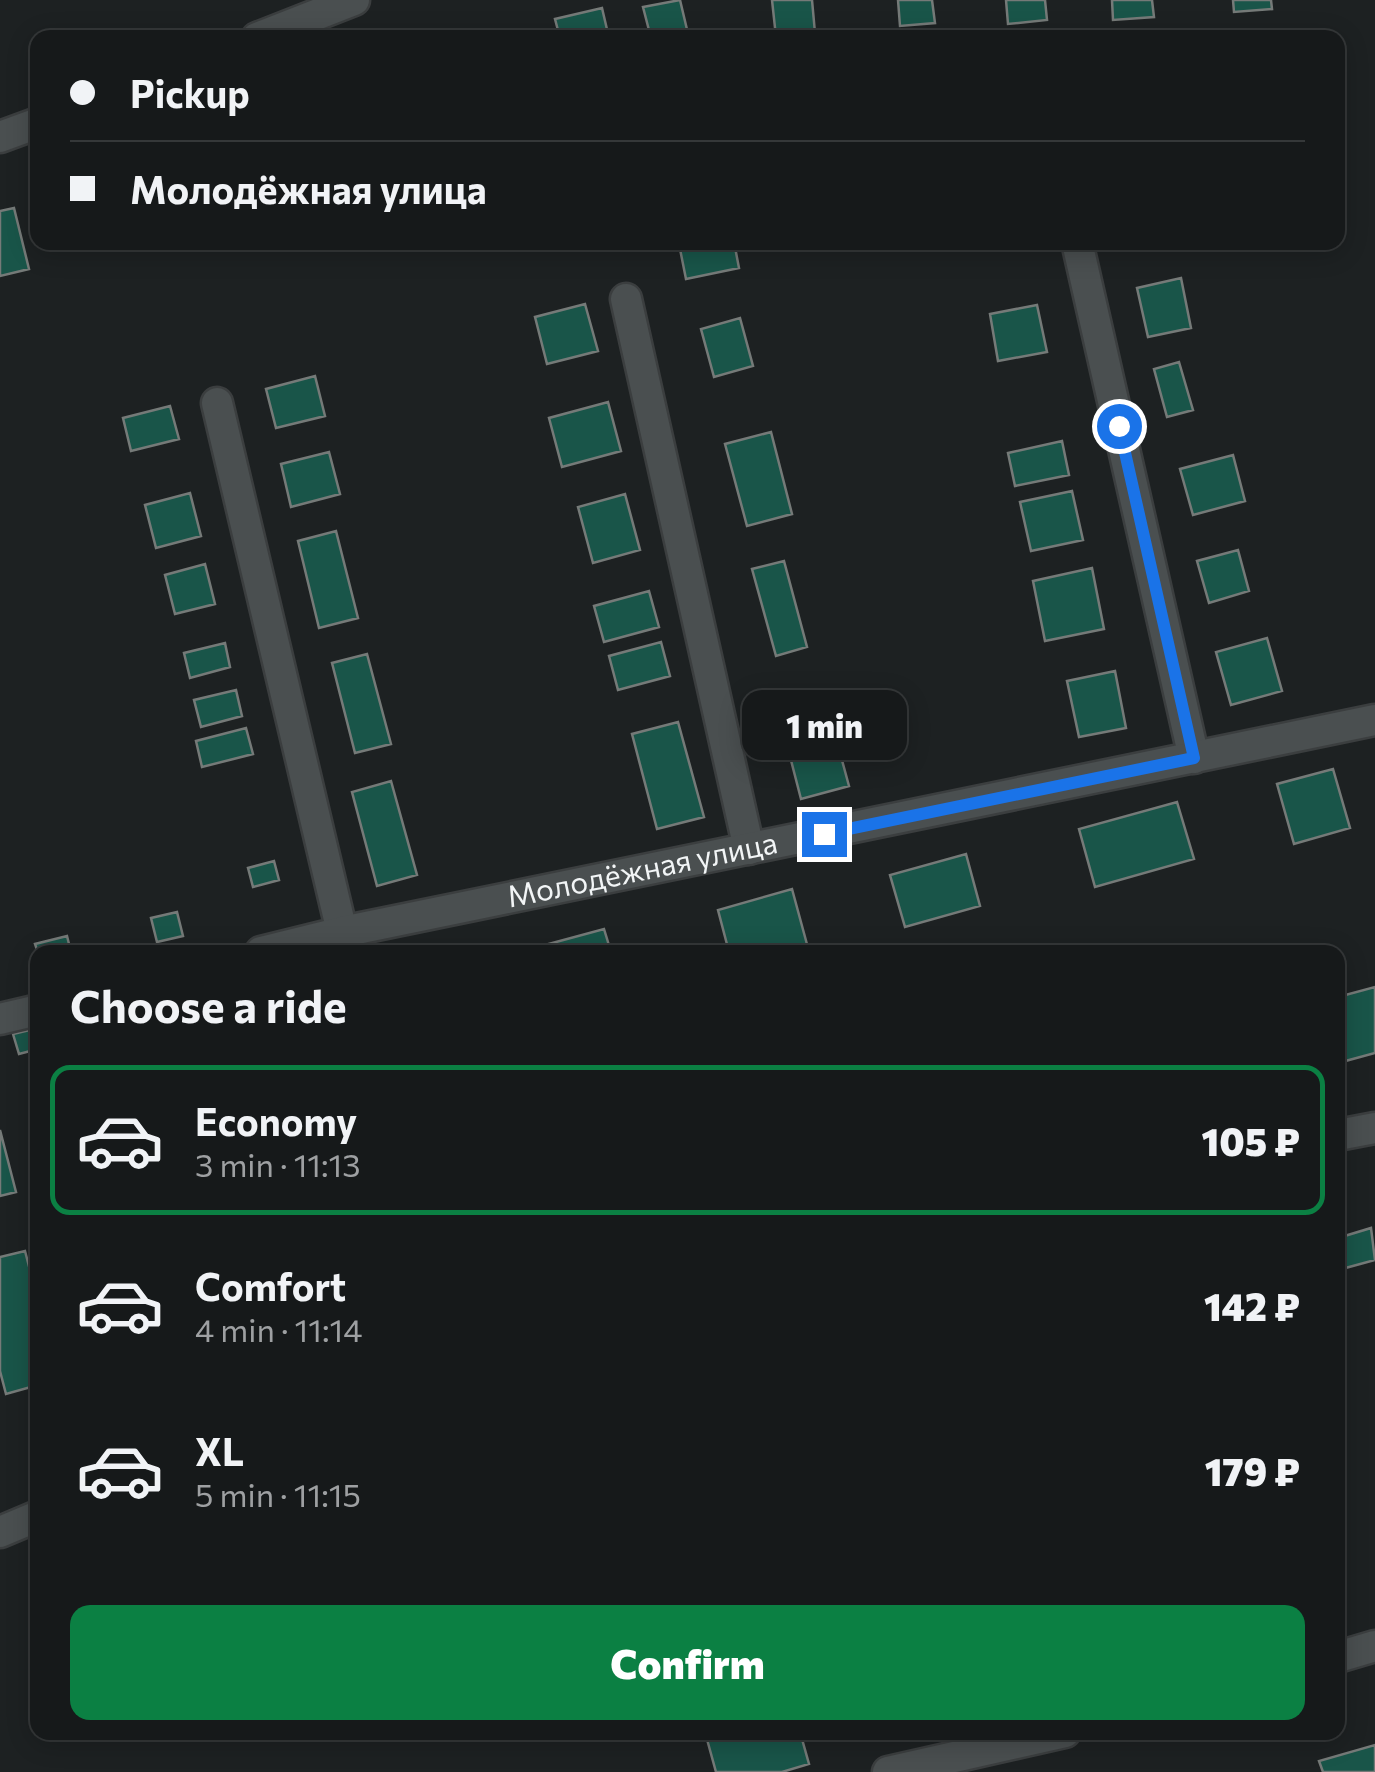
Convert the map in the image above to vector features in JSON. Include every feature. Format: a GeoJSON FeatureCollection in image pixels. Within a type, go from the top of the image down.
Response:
{"type":"FeatureCollection","features":[{"type":"Feature","properties":{"kind":"street"},"geometry":{"type":"LineString","coordinates":[[277,30],[354,0]]}},
{"type":"Feature","properties":{"kind":"street"},"geometry":{"type":"LineString","coordinates":[[0,137],[30,126]]}},
{"type":"Feature","properties":{"kind":"street"},"geometry":{"type":"LineString","coordinates":[[1079,250],[1194,758]]}},
{"type":"Feature","properties":{"kind":"street"},"geometry":{"type":"LineString","coordinates":[[626,300],[750,849]]}},
{"type":"Feature","properties":{"kind":"street"},"geometry":{"type":"LineString","coordinates":[[217,403],[342,932]]}},
{"type":"Feature","properties":{"kind":"street","name":"Молодёжная улица"},"geometry":{"type":"LineString","coordinates":[[289,945],[1375,720]]}},
{"type":"Feature","properties":{"kind":"street"},"geometry":{"type":"LineString","coordinates":[[0,1019],[30,1012]]}},
{"type":"Feature","properties":{"kind":"street"},"geometry":{"type":"LineString","coordinates":[[1345,1134],[1375,1128]]}},
{"type":"Feature","properties":{"kind":"street"},"geometry":{"type":"LineString","coordinates":[[0,1532],[30,1519]]}},
{"type":"Feature","properties":{"kind":"street"},"geometry":{"type":"LineString","coordinates":[[1345,1655],[1375,1646]]}},
{"type":"Feature","properties":{"kind":"street"},"geometry":{"type":"LineString","coordinates":[[888,1772],[1029,1740]]}},
{"type":"Feature","properties":{"kind":"building"},"geometry":{"type":"Polygon","coordinates":[[[680,0],[687,30],[649,30],[643,7],[680,0]]]}},
{"type":"Feature","properties":{"kind":"building"},"geometry":{"type":"Polygon","coordinates":[[[772,0],[812,0],[815,30],[775,30],[772,0]]]}},
{"type":"Feature","properties":{"kind":"building"},"geometry":{"type":"Polygon","coordinates":[[[898,0],[932,0],[935,23],[900,26],[898,0]]]}},
{"type":"Feature","properties":{"kind":"building"},"geometry":{"type":"Polygon","coordinates":[[[1006,0],[1045,0],[1047,20],[1008,24],[1006,0]]]}},
{"type":"Feature","properties":{"kind":"building"},"geometry":{"type":"Polygon","coordinates":[[[1112,0],[1152,0],[1154,17],[1113,20],[1112,0]]]}},
{"type":"Feature","properties":{"kind":"building"},"geometry":{"type":"Polygon","coordinates":[[[1233,0],[1271,0],[1272,9],[1234,12],[1233,0]]]}},
{"type":"Feature","properties":{"kind":"building"},"geometry":{"type":"Polygon","coordinates":[[[602,8],[607,30],[558,30],[555,19],[602,8]]]}},
{"type":"Feature","properties":{"kind":"building"},"geometry":{"type":"Polygon","coordinates":[[[14,208],[29,269],[0,276],[0,211],[14,208]]]}},
{"type":"Feature","properties":{"kind":"building"},"geometry":{"type":"Polygon","coordinates":[[[680,250],[736,250],[739,268],[686,279],[680,250]]]}},
{"type":"Feature","properties":{"kind":"building"},"geometry":{"type":"Polygon","coordinates":[[[1181,278],[1191,328],[1148,337],[1137,288],[1181,278]]]}},
{"type":"Feature","properties":{"kind":"building"},"geometry":{"type":"Polygon","coordinates":[[[585,304],[598,351],[547,364],[535,317],[585,304]]]}},
{"type":"Feature","properties":{"kind":"building"},"geometry":{"type":"Polygon","coordinates":[[[1037,305],[1047,352],[998,361],[990,314],[1037,305]]]}},
{"type":"Feature","properties":{"kind":"building"},"geometry":{"type":"Polygon","coordinates":[[[740,318],[753,366],[714,377],[701,329],[740,318]]]}},
{"type":"Feature","properties":{"kind":"building"},"geometry":{"type":"Polygon","coordinates":[[[1179,362],[1193,410],[1167,417],[1154,369],[1179,362]]]}},
{"type":"Feature","properties":{"kind":"building"},"geometry":{"type":"Polygon","coordinates":[[[315,376],[325,416],[276,428],[266,389],[315,376]]]}},
{"type":"Feature","properties":{"kind":"building"},"geometry":{"type":"Polygon","coordinates":[[[608,402],[621,451],[562,467],[549,418],[608,402]]]}},
{"type":"Feature","properties":{"kind":"building"},"geometry":{"type":"Polygon","coordinates":[[[170,406],[179,439],[131,451],[123,418],[170,406]]]}},
{"type":"Feature","properties":{"kind":"building"},"geometry":{"type":"Polygon","coordinates":[[[771,432],[792,514],[747,526],[725,444],[771,432]]]}},
{"type":"Feature","properties":{"kind":"building"},"geometry":{"type":"Polygon","coordinates":[[[1062,441],[1069,475],[1015,486],[1008,453],[1062,441]]]}},
{"type":"Feature","properties":{"kind":"building"},"geometry":{"type":"Polygon","coordinates":[[[329,452],[340,494],[291,507],[281,464],[329,452]]]}},
{"type":"Feature","properties":{"kind":"building"},"geometry":{"type":"Polygon","coordinates":[[[1233,455],[1245,501],[1193,515],[1180,469],[1233,455]]]}},
{"type":"Feature","properties":{"kind":"building"},"geometry":{"type":"Polygon","coordinates":[[[1072,491],[1083,540],[1031,551],[1020,502],[1072,491]]]}},
{"type":"Feature","properties":{"kind":"building"},"geometry":{"type":"Polygon","coordinates":[[[190,493],[201,536],[156,548],[145,505],[190,493]]]}},
{"type":"Feature","properties":{"kind":"building"},"geometry":{"type":"Polygon","coordinates":[[[625,494],[640,550],[593,563],[578,507],[625,494]]]}},
{"type":"Feature","properties":{"kind":"building"},"geometry":{"type":"Polygon","coordinates":[[[336,531],[358,618],[319,628],[298,541],[336,531]]]}},
{"type":"Feature","properties":{"kind":"building"},"geometry":{"type":"Polygon","coordinates":[[[1238,550],[1249,591],[1209,603],[1197,561],[1238,550]]]}},
{"type":"Feature","properties":{"kind":"building"},"geometry":{"type":"Polygon","coordinates":[[[784,561],[807,647],[776,656],[752,569],[784,561]]]}},
{"type":"Feature","properties":{"kind":"building"},"geometry":{"type":"Polygon","coordinates":[[[205,564],[215,604],[175,614],[165,575],[205,564]]]}},
{"type":"Feature","properties":{"kind":"building"},"geometry":{"type":"Polygon","coordinates":[[[1092,568],[1104,629],[1045,641],[1033,581],[1092,568]]]}},
{"type":"Feature","properties":{"kind":"building"},"geometry":{"type":"Polygon","coordinates":[[[649,591],[659,627],[604,642],[594,606],[649,591]]]}},
{"type":"Feature","properties":{"kind":"building"},"geometry":{"type":"Polygon","coordinates":[[[1267,638],[1282,691],[1231,705],[1216,652],[1267,638]]]}},
{"type":"Feature","properties":{"kind":"building"},"geometry":{"type":"Polygon","coordinates":[[[661,642],[670,676],[618,690],[609,656],[661,642]]]}},
{"type":"Feature","properties":{"kind":"building"},"geometry":{"type":"Polygon","coordinates":[[[225,643],[230,667],[190,678],[184,653],[225,643]]]}},
{"type":"Feature","properties":{"kind":"building"},"geometry":{"type":"Polygon","coordinates":[[[367,654],[391,744],[355,753],[332,663],[367,654]]]}},
{"type":"Feature","properties":{"kind":"building"},"geometry":{"type":"Polygon","coordinates":[[[1115,671],[1126,728],[1079,737],[1067,681],[1115,671]]]}},
{"type":"Feature","properties":{"kind":"building"},"geometry":{"type":"Polygon","coordinates":[[[236,690],[242,716],[201,727],[194,700],[236,690]]]}},
{"type":"Feature","properties":{"kind":"building"},"geometry":{"type":"Polygon","coordinates":[[[824,694],[849,786],[801,799],[777,706],[824,694]]]}},
{"type":"Feature","properties":{"kind":"building"},"geometry":{"type":"Polygon","coordinates":[[[678,722],[704,817],[657,829],[632,734],[678,722]]]}},
{"type":"Feature","properties":{"kind":"building"},"geometry":{"type":"Polygon","coordinates":[[[246,728],[253,754],[202,767],[196,741],[246,728]]]}},
{"type":"Feature","properties":{"kind":"building"},"geometry":{"type":"Polygon","coordinates":[[[1333,769],[1350,828],[1294,844],[1277,784],[1333,769]]]}},
{"type":"Feature","properties":{"kind":"building"},"geometry":{"type":"Polygon","coordinates":[[[391,781],[417,875],[377,886],[352,792],[391,781]]]}},
{"type":"Feature","properties":{"kind":"building"},"geometry":{"type":"Polygon","coordinates":[[[1177,802],[1194,859],[1095,887],[1079,829],[1177,802]]]}},
{"type":"Feature","properties":{"kind":"building"},"geometry":{"type":"Polygon","coordinates":[[[966,854],[980,906],[905,927],[890,875],[966,854]]]}},
{"type":"Feature","properties":{"kind":"building"},"geometry":{"type":"Polygon","coordinates":[[[274,861],[279,880],[253,887],[248,868],[274,861]]]}},
{"type":"Feature","properties":{"kind":"building"},"geometry":{"type":"Polygon","coordinates":[[[792,889],[807,945],[727,945],[718,910],[792,889]]]}},
{"type":"Feature","properties":{"kind":"building"},"geometry":{"type":"Polygon","coordinates":[[[177,912],[183,936],[157,942],[151,918],[177,912]]]}},
{"type":"Feature","properties":{"kind":"building"},"geometry":{"type":"Polygon","coordinates":[[[604,929],[609,945],[545,945],[604,929]]]}},
{"type":"Feature","properties":{"kind":"building"},"geometry":{"type":"Polygon","coordinates":[[[67,936],[69,945],[35,945],[67,936]]]}},
{"type":"Feature","properties":{"kind":"building"},"geometry":{"type":"Polygon","coordinates":[[[1375,987],[1375,1053],[1345,1061],[1345,995],[1375,987]]]}},
{"type":"Feature","properties":{"kind":"building"},"geometry":{"type":"Polygon","coordinates":[[[30,1030],[30,1051],[19,1054],[13,1034],[30,1030]]]}},
{"type":"Feature","properties":{"kind":"building"},"geometry":{"type":"Polygon","coordinates":[[[0,1130],[16,1192],[0,1196],[0,1130]]]}},
{"type":"Feature","properties":{"kind":"building"},"geometry":{"type":"Polygon","coordinates":[[[1371,1228],[1375,1260],[1345,1268],[1345,1236],[1371,1228]]]}},
{"type":"Feature","properties":{"kind":"building"},"geometry":{"type":"Polygon","coordinates":[[[25,1251],[30,1270],[30,1387],[6,1394],[0,1371],[0,1257],[25,1251]]]}},
{"type":"Feature","properties":{"kind":"building"},"geometry":{"type":"Polygon","coordinates":[[[707,1740],[802,1740],[809,1764],[782,1772],[716,1772],[707,1740]]]}},
{"type":"Feature","properties":{"kind":"building"},"geometry":{"type":"Polygon","coordinates":[[[1375,1745],[1375,1772],[1323,1772],[1319,1761],[1375,1745]]]}},
{"type":"Feature","properties":{"kind":"route"},"geometry":{"type":"LineString","coordinates":[[824,834],[1194,758],[1119,426]]}}]}
